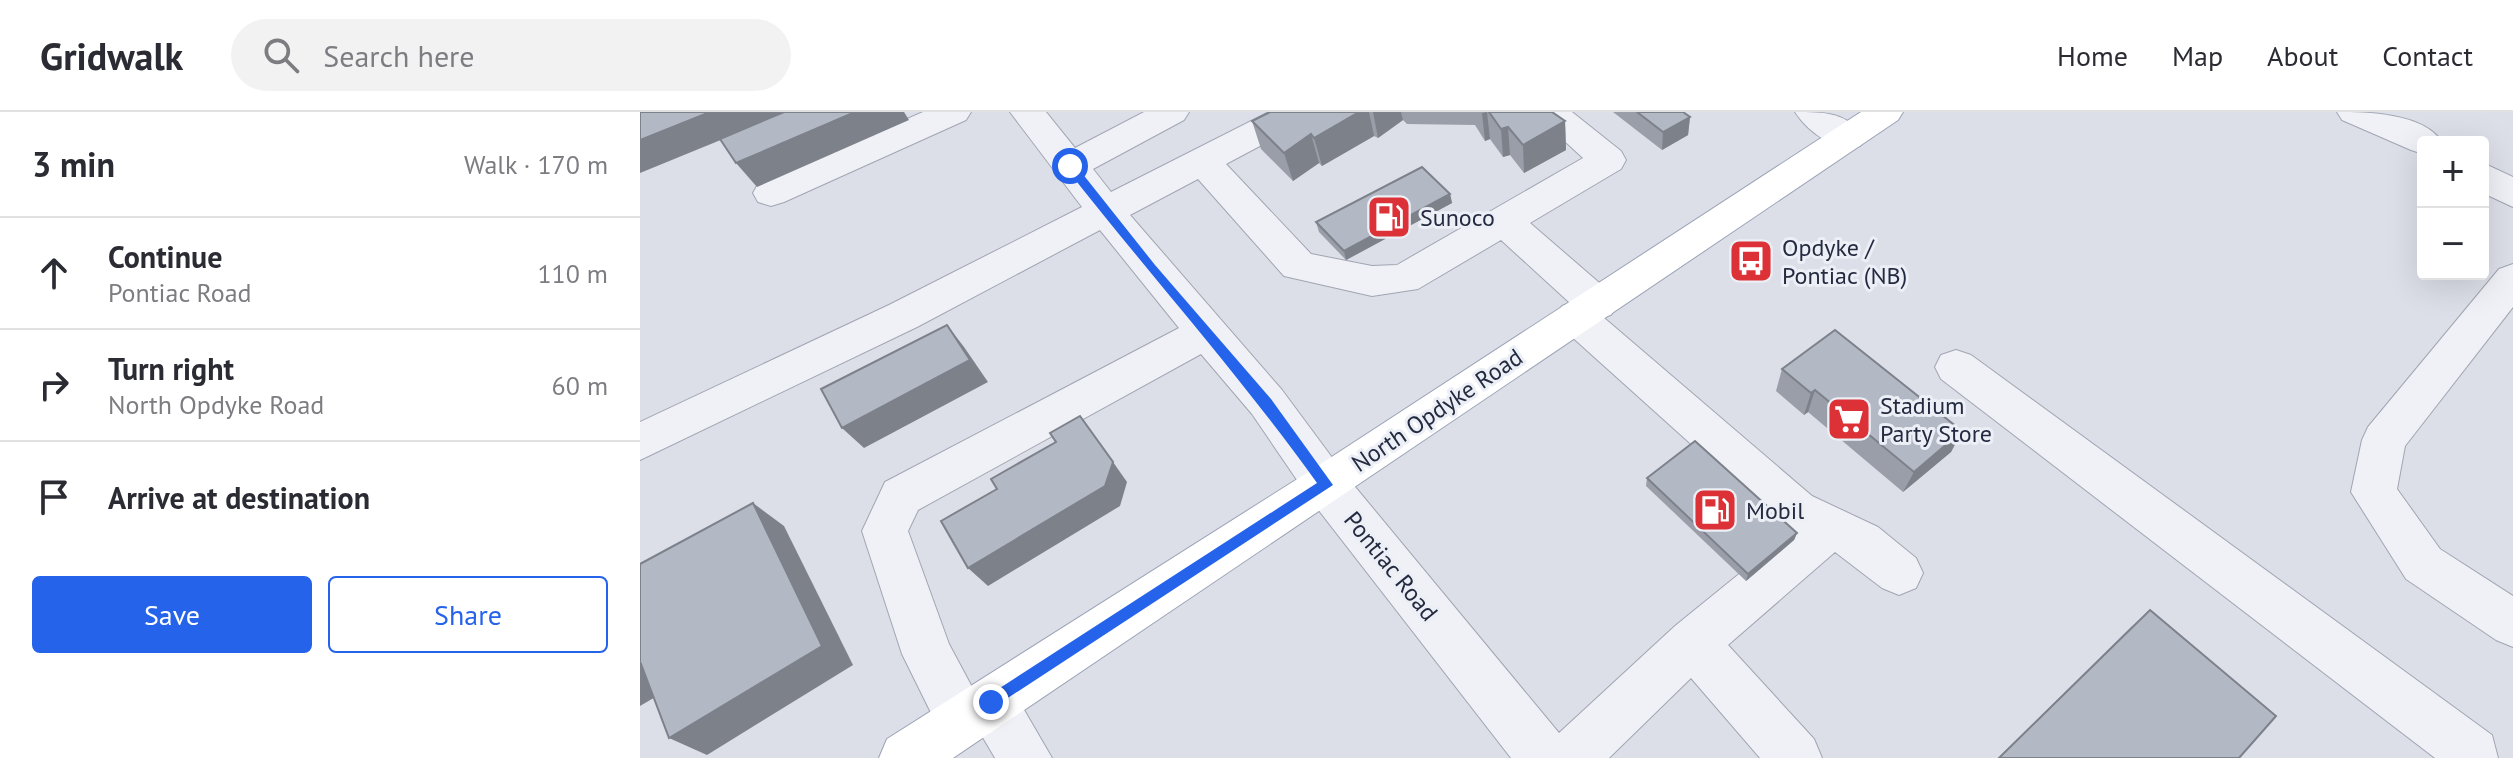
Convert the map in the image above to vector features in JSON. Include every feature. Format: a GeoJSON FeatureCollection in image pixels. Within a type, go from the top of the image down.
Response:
{"type":"FeatureCollection","features":[{"type":"Feature","properties":{"kind":"main road","name":"North Opdyke Road"},"geometry":{"type":"LineString","coordinates":[[906,758],[1326,485],[1886,112]]}},
{"type":"Feature","properties":{"kind":"street"},"geometry":{"type":"LineString","coordinates":[[771,193],[954,112]]}},
{"type":"Feature","properties":{"kind":"street","name":"Pontiac Road"},"geometry":{"type":"LineString","coordinates":[[1027,112],[1107,213],[1267,402],[1326,485],[1545,758]]}},
{"type":"Feature","properties":{"kind":"street"},"geometry":{"type":"LineString","coordinates":[[1070,166],[1172,112]]}},
{"type":"Feature","properties":{"kind":"street"},"geometry":{"type":"LineString","coordinates":[[640,442],[1107,213],[1297,112]]}},
{"type":"Feature","properties":{"kind":"street"},"geometry":{"type":"LineString","coordinates":[[1204,163],[1298,266],[1372,281],[1404,279],[1608,160],[1550,112]]}},
{"type":"Feature","properties":{"kind":"street"},"geometry":{"type":"LineString","coordinates":[[1812,112],[1847,138]]}},
{"type":"Feature","properties":{"kind":"street"},"geometry":{"type":"LineString","coordinates":[[2354,112],[2417,139]]}},
{"type":"Feature","properties":{"kind":"street"},"geometry":{"type":"LineString","coordinates":[[2392,112],[2418,136]]}},
{"type":"Feature","properties":{"kind":"street"},"geometry":{"type":"LineString","coordinates":[[2489,180],[2513,194]]}},
{"type":"Feature","properties":{"kind":"street"},"geometry":{"type":"LineString","coordinates":[[1504,221],[1586,310],[1796,510],[1861,542],[1899,573]]}},
{"type":"Feature","properties":{"kind":"street"},"geometry":{"type":"LineString","coordinates":[[2513,279],[2384,440],[2374,492],[2423,564],[2513,624]]}},
{"type":"Feature","properties":{"kind":"street"},"geometry":{"type":"LineString","coordinates":[[1025,758],[977,712],[927,654],[885,531],[901,496],[1206,332]]}},
{"type":"Feature","properties":{"kind":"street"},"geometry":{"type":"LineString","coordinates":[[1956,367],[2474,757]]}},
{"type":"Feature","properties":{"kind":"street"},"geometry":{"type":"LineString","coordinates":[[640,476],[739,394]]}},
{"type":"Feature","properties":{"kind":"street"},"geometry":{"type":"LineString","coordinates":[[1571,758],[1693,643],[1831,527]]}},
{"type":"Feature","properties":{"kind":"street"},"geometry":{"type":"LineString","coordinates":[[1693,643],[1795,758]]}},
{"type":"Feature","properties":{"kind":"building"},"geometry":{"type":"Polygon","coordinates":[[[640,112],[710,112],[640,140],[640,112]]]}},
{"type":"Feature","properties":{"kind":"building"},"geometry":{"type":"Polygon","coordinates":[[[784,112],[855,112],[736,163],[720,139],[784,112]]]}},
{"type":"Feature","properties":{"kind":"building"},"geometry":{"type":"Polygon","coordinates":[[[1270,112],[1359,112],[1314,138],[1311,134],[1284,153],[1252,121],[1270,112]]]}},
{"type":"Feature","properties":{"kind":"building"},"geometry":{"type":"Polygon","coordinates":[[[1489,112],[1552,112],[1565,121],[1523,145],[1508,127],[1501,129],[1489,112]]]}},
{"type":"Feature","properties":{"kind":"building"},"geometry":{"type":"Polygon","coordinates":[[[1637,112],[1683,112],[1690,117],[1663,132],[1637,112]]]}},
{"type":"Feature","properties":{"kind":"building"},"geometry":{"type":"Polygon","coordinates":[[[1422,167],[1450,194],[1344,251],[1316,222],[1422,167]]]}},
{"type":"Feature","properties":{"kind":"building"},"geometry":{"type":"Polygon","coordinates":[[[947,325],[970,360],[842,428],[821,389],[947,325]]]}},
{"type":"Feature","properties":{"kind":"building"},"geometry":{"type":"Polygon","coordinates":[[[1835,330],[1962,431],[1914,472],[1815,390],[1811,393],[1782,369],[1835,330]]]}},
{"type":"Feature","properties":{"kind":"building"},"geometry":{"type":"Polygon","coordinates":[[[1080,416],[1113,462],[1105,486],[968,568],[941,521],[997,489],[991,479],[1056,442],[1050,433],[1080,416]]]}},
{"type":"Feature","properties":{"kind":"building"},"geometry":{"type":"Polygon","coordinates":[[[1695,441],[1797,533],[1748,574],[1647,478],[1695,441]]]}},
{"type":"Feature","properties":{"kind":"building"},"geometry":{"type":"Polygon","coordinates":[[[753,503],[822,646],[669,738],[640,665],[640,564],[753,503]]]}},
{"type":"Feature","properties":{"kind":"building"},"geometry":{"type":"Polygon","coordinates":[[[2150,610],[2276,716],[2239,758],[1999,758],[2150,610]]]}},
{"type":"Feature","properties":{"kind":"place","name":"Sunoco"},"geometry":{"type":"Point","coordinates":[1389,217]}},
{"type":"Feature","properties":{"kind":"place","name":"Opdyke / Pontiac (NB)"},"geometry":{"type":"Point","coordinates":[1751,261]}},
{"type":"Feature","properties":{"kind":"place","name":"Stadium Party Store"},"geometry":{"type":"Point","coordinates":[1849,419]}},
{"type":"Feature","properties":{"kind":"place","name":"Mobil"},"geometry":{"type":"Point","coordinates":[1715,510]}},
{"type":"Feature","properties":{"kind":"route"},"geometry":{"type":"LineString","coordinates":[[991,702],[1326,485],[1267,402],[1151,268],[1070,166]]}}]}
